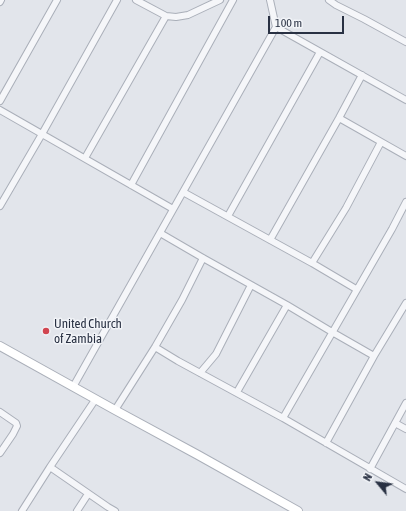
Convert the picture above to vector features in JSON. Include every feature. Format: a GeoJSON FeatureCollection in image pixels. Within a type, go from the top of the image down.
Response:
{"type":"FeatureCollection","features":[{"type":"Feature","properties":{"kind":"main road"},"geometry":{"type":"LineString","coordinates":[[0,346],[95,400],[298,511]]}},
{"type":"Feature","properties":{"kind":"street"},"geometry":{"type":"LineString","coordinates":[[0,101],[57,0]]}},
{"type":"Feature","properties":{"kind":"street"},"geometry":{"type":"LineString","coordinates":[[0,206],[117,0]]}},
{"type":"Feature","properties":{"kind":"street"},"geometry":{"type":"LineString","coordinates":[[136,0],[166,16],[176,17],[188,15],[220,0]]}},
{"type":"Feature","properties":{"kind":"street"},"geometry":{"type":"LineString","coordinates":[[130,185],[233,0]]}},
{"type":"Feature","properties":{"kind":"street"},"geometry":{"type":"LineString","coordinates":[[73,387],[276,27],[270,0]]}},
{"type":"Feature","properties":{"kind":"street"},"geometry":{"type":"LineString","coordinates":[[329,0],[406,42]]}},
{"type":"Feature","properties":{"kind":"street"},"geometry":{"type":"LineString","coordinates":[[85,158],[166,16]]}},
{"type":"Feature","properties":{"kind":"street"},"geometry":{"type":"LineString","coordinates":[[276,27],[406,100]]}},
{"type":"Feature","properties":{"kind":"street"},"geometry":{"type":"LineString","coordinates":[[228,216],[320,52]]}},
{"type":"Feature","properties":{"kind":"street"},"geometry":{"type":"LineString","coordinates":[[270,240],[362,75]]}},
{"type":"Feature","properties":{"kind":"street"},"geometry":{"type":"LineString","coordinates":[[0,110],[173,209]]}},
{"type":"Feature","properties":{"kind":"street"},"geometry":{"type":"LineString","coordinates":[[338,118],[406,156]]}},
{"type":"Feature","properties":{"kind":"street"},"geometry":{"type":"LineString","coordinates":[[312,263],[346,208],[381,142]]}},
{"type":"Feature","properties":{"kind":"street"},"geometry":{"type":"LineString","coordinates":[[183,192],[356,289]]}},
{"type":"Feature","properties":{"kind":"street"},"geometry":{"type":"LineString","coordinates":[[283,418],[406,202]]}},
{"type":"Feature","properties":{"kind":"street"},"geometry":{"type":"LineString","coordinates":[[160,234],[287,305],[374,356]]}},
{"type":"Feature","properties":{"kind":"street"},"geometry":{"type":"LineString","coordinates":[[115,410],[182,300],[202,258]]}},
{"type":"Feature","properties":{"kind":"street"},"geometry":{"type":"LineString","coordinates":[[200,373],[216,354],[251,285]]}},
{"type":"Feature","properties":{"kind":"street"},"geometry":{"type":"LineString","coordinates":[[326,443],[374,356],[406,303]]}},
{"type":"Feature","properties":{"kind":"street"},"geometry":{"type":"LineString","coordinates":[[237,392],[287,305]]}},
{"type":"Feature","properties":{"kind":"street"},"geometry":{"type":"LineString","coordinates":[[155,346],[406,489]]}},
{"type":"Feature","properties":{"kind":"street"},"geometry":{"type":"LineString","coordinates":[[22,511],[95,400]]}},
{"type":"Feature","properties":{"kind":"street"},"geometry":{"type":"LineString","coordinates":[[370,469],[406,403]]}},
{"type":"Feature","properties":{"kind":"street"},"geometry":{"type":"LineString","coordinates":[[0,412],[16,423],[17,426],[0,453]]}},
{"type":"Feature","properties":{"kind":"street"},"geometry":{"type":"LineString","coordinates":[[395,423],[406,429]]}},
{"type":"Feature","properties":{"kind":"street"},"geometry":{"type":"LineString","coordinates":[[50,468],[115,511]]}},
{"type":"Feature","properties":{"kind":"street"},"geometry":{"type":"LineString","coordinates":[[77,511],[88,494]]}},
{"type":"Feature","properties":{"kind":"place","name":"United Church of Zambia"},"geometry":{"type":"Point","coordinates":[46,331]}}]}
